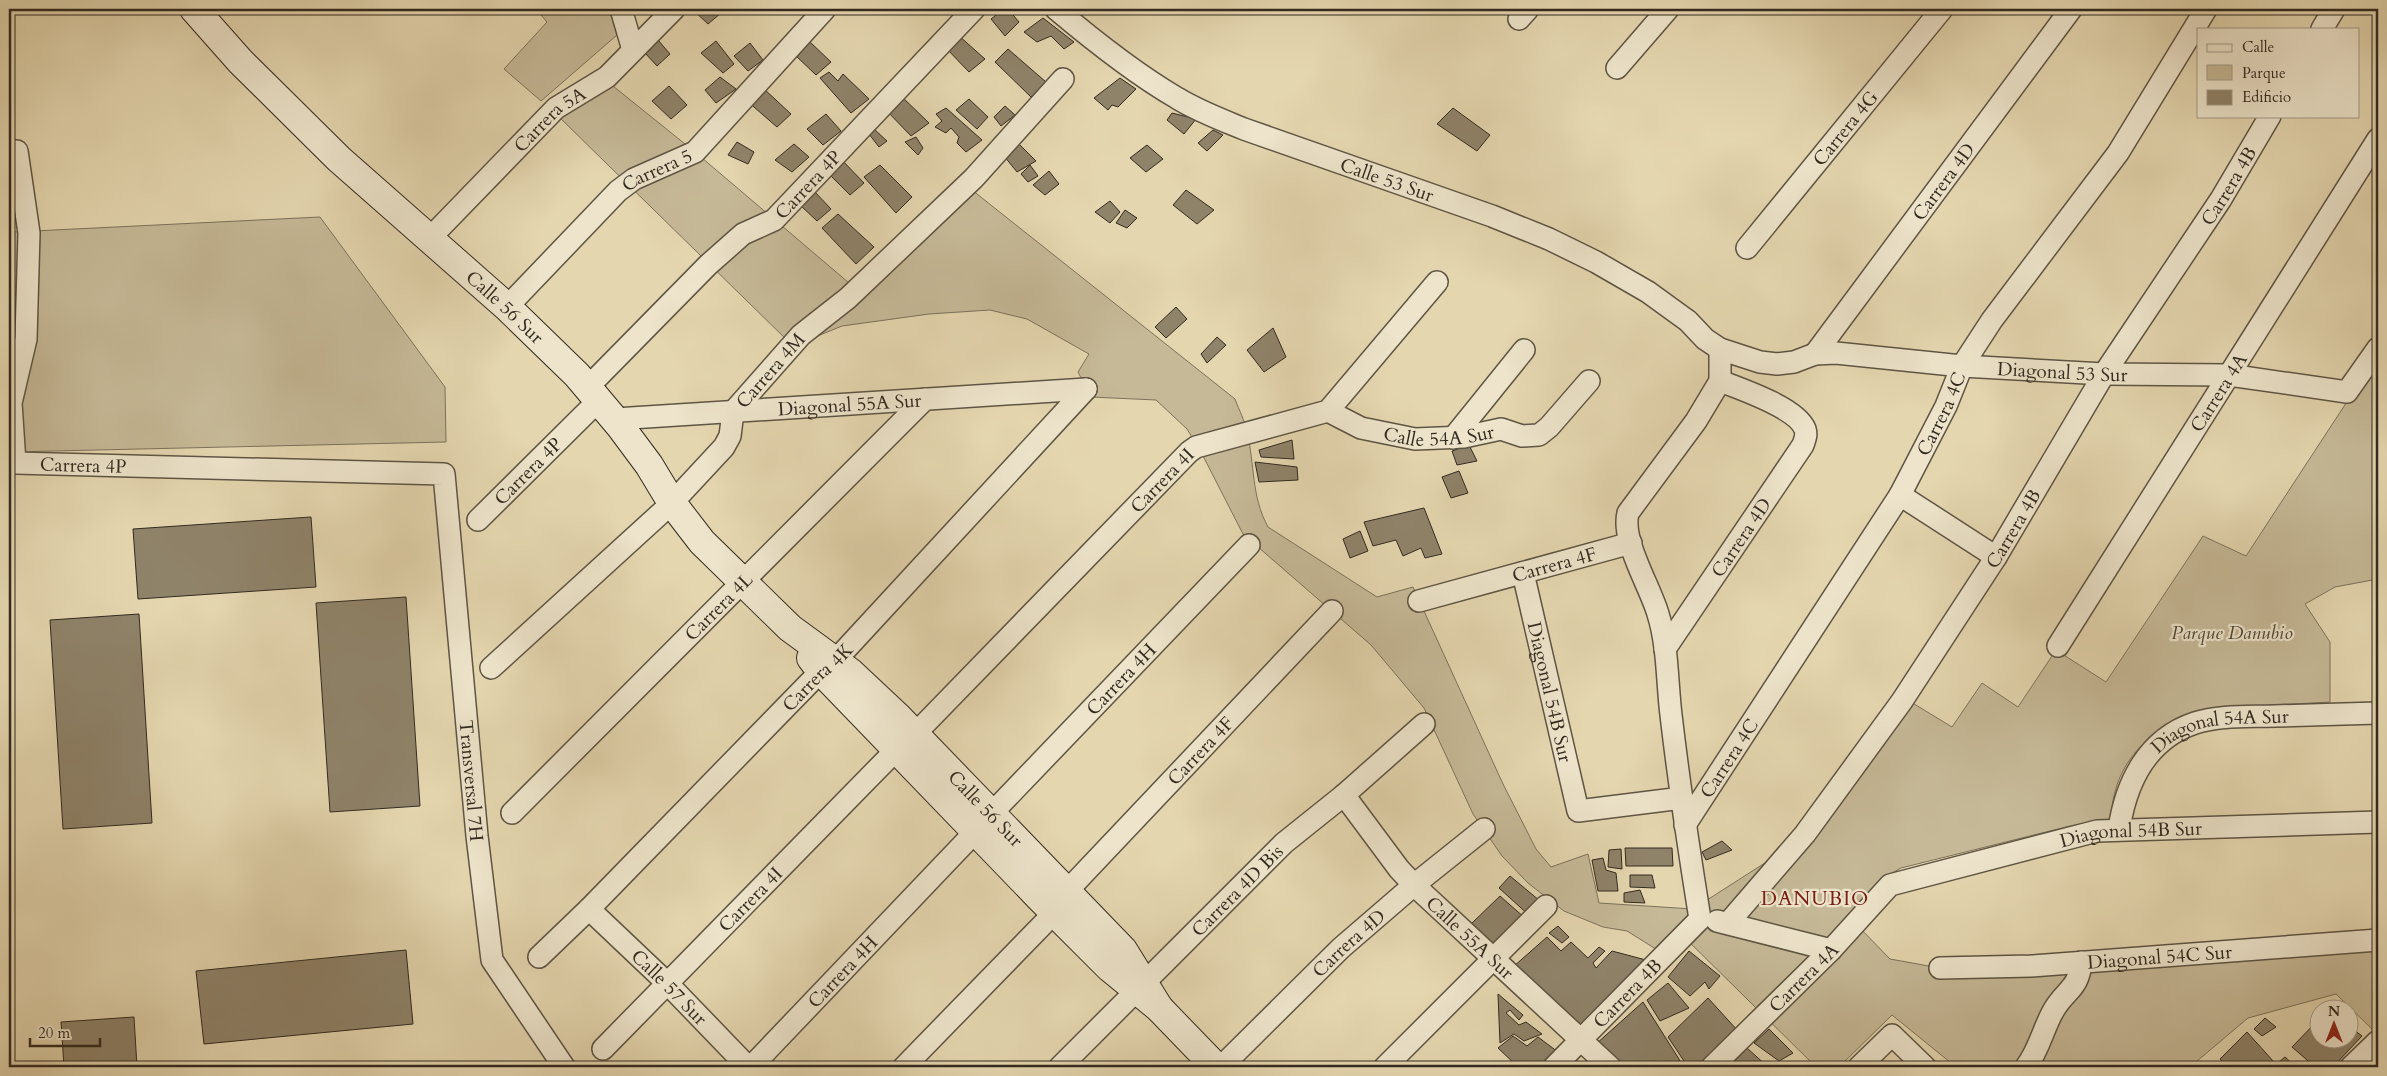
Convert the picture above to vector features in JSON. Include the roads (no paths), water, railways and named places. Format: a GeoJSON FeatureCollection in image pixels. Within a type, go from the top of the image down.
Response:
{"type":"FeatureCollection","features":[{"type":"Feature","properties":{"kind":"street","name":"Calle 56 Sur"},"geometry":{"type":"LineString","coordinates":[[194,9],[240,61],[339,159],[507,307],[601,402],[650,465],[672,503],[702,542],[906,741],[1061,901],[1110,968],[1140,985],[1159,1008],[1216,1067]]}},
{"type":"Feature","properties":{"kind":"street"},"geometry":{"type":"LineString","coordinates":[[621,9],[633,50]]}},
{"type":"Feature","properties":{"kind":"street","name":"Carrera 5A"},"geometry":{"type":"LineString","coordinates":[[430,238],[556,108],[607,77],[674,9]]}},
{"type":"Feature","properties":{"kind":"street","name":"Carrera 5"},"geometry":{"type":"LineString","coordinates":[[507,307],[618,191],[634,179],[695,152],[825,9]]}},
{"type":"Feature","properties":{"kind":"street","name":"Carrera 4P"},"geometry":{"type":"LineString","coordinates":[[478,520],[601,402],[708,265],[743,234],[774,220],[974,9]]}},
{"type":"Feature","properties":{"kind":"street","name":"Calle 53 Sur"},"geometry":{"type":"LineString","coordinates":[[1056,9],[1096,43],[1177,98],[1204,112],[1244,130],[1492,216],[1549,239],[1596,262],[1648,292],[1688,321],[1705,339],[1720,349]]}},
{"type":"Feature","properties":{"kind":"street"},"geometry":{"type":"LineString","coordinates":[[1618,68],[1668,9]]}},
{"type":"Feature","properties":{"kind":"street","name":"Carrera 4G"},"geometry":{"type":"LineString","coordinates":[[1748,248],[1942,9]]}},
{"type":"Feature","properties":{"kind":"street","name":"Carrera 4D"},"geometry":{"type":"LineString","coordinates":[[1815,354],[2071,9]]}},
{"type":"Feature","properties":{"kind":"street","name":"Carrera 4C"},"geometry":{"type":"LineString","coordinates":[[1685,825],[1900,495],[1946,406],[1962,366],[1992,320],[2118,153],[2206,9]]}},
{"type":"Feature","properties":{"kind":"street"},"geometry":{"type":"LineString","coordinates":[[2323,28],[2334,9]]}},
{"type":"Feature","properties":{"kind":"street","name":"Carrera 4M"},"geometry":{"type":"LineString","coordinates":[[491,668],[672,503],[724,447],[730,436],[733,412],[801,335],[848,298],[974,178],[1063,79]]}},
{"type":"Feature","properties":{"kind":"street","name":"Carrera 4B"},"geometry":{"type":"LineString","coordinates":[[1729,922],[1805,834],[1902,701],[1996,557],[2104,374],[2221,199],[2269,118]]}},
{"type":"Feature","properties":{"kind":"street","name":"Carrera 4A"},"geometry":{"type":"LineString","coordinates":[[2058,646],[2378,139]]}},
{"type":"Feature","properties":{"kind":"street","name":"Carrera 4P"},"geometry":{"type":"LineString","coordinates":[[9,151],[17,151],[29,233],[26,338],[11,402],[12,462],[444,474]]}},
{"type":"Feature","properties":{"kind":"street"},"geometry":{"type":"LineString","coordinates":[[1328,411],[1437,282]]}},
{"type":"Feature","properties":{"kind":"street","name":"Diagonal 53 Sur"},"geometry":{"type":"LineString","coordinates":[[1720,349],[1760,362],[1777,364],[1794,362],[1815,354],[1836,353],[1962,366],[2104,374],[2229,375],[2347,392],[2378,348]]}},
{"type":"Feature","properties":{"kind":"street"},"geometry":{"type":"LineString","coordinates":[[1720,349],[1720,381],[1696,421],[1628,513],[1626,522],[1631,543],[1659,614],[1665,650],[1685,825],[1700,919],[1729,922],[1831,950]]}},
{"type":"Feature","properties":{"kind":"street"},"geometry":{"type":"LineString","coordinates":[[1453,438],[1524,350]]}},
{"type":"Feature","properties":{"kind":"street","name":"Calle 54A Sur"},"geometry":{"type":"LineString","coordinates":[[1328,411],[1362,428],[1415,439],[1453,438],[1501,430],[1522,436],[1539,435],[1549,427],[1589,381]]}},
{"type":"Feature","properties":{"kind":"street","name":"Carrera 4D"},"geometry":{"type":"LineString","coordinates":[[1665,650],[1803,445],[1806,436],[1805,428],[1791,414],[1720,381]]}},
{"type":"Feature","properties":{"kind":"street","name":"Diagonal 55A Sur"},"geometry":{"type":"LineString","coordinates":[[601,402],[733,412],[1086,389]]}},
{"type":"Feature","properties":{"kind":"street","name":"Carrera 4K"},"geometry":{"type":"LineString","coordinates":[[540,957],[828,666],[1086,389]]}},
{"type":"Feature","properties":{"kind":"street","name":"Carrera 4L"},"geometry":{"type":"LineString","coordinates":[[512,813],[925,399]]}},
{"type":"Feature","properties":{"kind":"street","name":"Carrera 4I"},"geometry":{"type":"LineString","coordinates":[[603,1049],[1189,452],[1196,447],[1328,411]]}},
{"type":"Feature","properties":{"kind":"street","name":"Transversal 7H"},"geometry":{"type":"LineString","coordinates":[[444,474],[476,826],[492,960],[564,1067]]}},
{"type":"Feature","properties":{"kind":"street"},"geometry":{"type":"LineString","coordinates":[[1900,495],[1996,557]]}},
{"type":"Feature","properties":{"kind":"street","name":"Carrera 4F"},"geometry":{"type":"LineString","coordinates":[[1419,601],[1631,543]]}},
{"type":"Feature","properties":{"kind":"street","name":"Carrera 4H"},"geometry":{"type":"LineString","coordinates":[[750,1067],[1249,545]]}},
{"type":"Feature","properties":{"kind":"street","name":"Diagonal 54B Sur"},"geometry":{"type":"LineString","coordinates":[[1523,573],[1578,811]]}},
{"type":"Feature","properties":{"kind":"street","name":"Carrera 4F"},"geometry":{"type":"LineString","coordinates":[[904,1067],[1332,611]]}},
{"type":"Feature","properties":{"kind":"street","name":"Diagonal 54A Sur"},"geometry":{"type":"LineString","coordinates":[[2119,829],[2128,788],[2142,761],[2169,736],[2194,723],[2224,717],[2378,712]]}},
{"type":"Feature","properties":{"kind":"street","name":"Carrera 4D Bis"},"geometry":{"type":"LineString","coordinates":[[1060,1067],[1284,843],[1344,794],[1424,724]]}},
{"type":"Feature","properties":{"kind":"street","name":"Calle 55A Sur"},"geometry":{"type":"LineString","coordinates":[[1344,794],[1399,869],[1414,885],[1610,1067]]}},
{"type":"Feature","properties":{"kind":"street","name":"Carrera 4C"},"geometry":{"type":"LineString","coordinates":[[1578,811],[1682,798]]}},
{"type":"Feature","properties":{"kind":"street","name":"Diagonal 54B Sur"},"geometry":{"type":"LineString","coordinates":[[1890,885],[2076,835],[2119,829],[2378,822]]}},
{"type":"Feature","properties":{"kind":"street","name":"Carrera 4D"},"geometry":{"type":"LineString","coordinates":[[1221,1067],[1341,948],[1414,885],[1484,829]]}},
{"type":"Feature","properties":{"kind":"street","name":"Carrera 4A"},"geometry":{"type":"LineString","coordinates":[[1712,1067],[1831,950],[1890,885]]}},
{"type":"Feature","properties":{"kind":"street"},"geometry":{"type":"LineString","coordinates":[[1385,1067],[1546,906]]}},
{"type":"Feature","properties":{"kind":"street","name":"Calle 57 Sur"},"geometry":{"type":"LineString","coordinates":[[589,909],[668,983],[750,1067]]}},
{"type":"Feature","properties":{"kind":"street","name":"Carrera 4B"},"geometry":{"type":"LineString","coordinates":[[1554,1067],[1582,1041],[1700,919]]}},
{"type":"Feature","properties":{"kind":"street","name":"Diagonal 54C Sur"},"geometry":{"type":"LineString","coordinates":[[1940,968],[2031,966],[2378,940]]}},
{"type":"Feature","properties":{"kind":"street"},"geometry":{"type":"LineString","coordinates":[[2026,1067],[2043,1036],[2055,1008],[2076,985],[2081,962]]}},
{"type":"Feature","properties":{"kind":"street"},"geometry":{"type":"LineString","coordinates":[[1859,1067],[1892,1035],[1925,1067]]}},
{"type":"Feature","properties":{"kind":"street"},"geometry":{"type":"LineString","coordinates":[[2351,1067],[2378,1041]]}},
{"type":"Feature","properties":{"kind":"district","name":"DANUBIO"},"geometry":{"type":"Point","coordinates":[1815,898]}},
{"type":"Feature","properties":{"kind":"park label","name":"Parque Danubio"},"geometry":{"type":"Point","coordinates":[2232,632]}}]}
